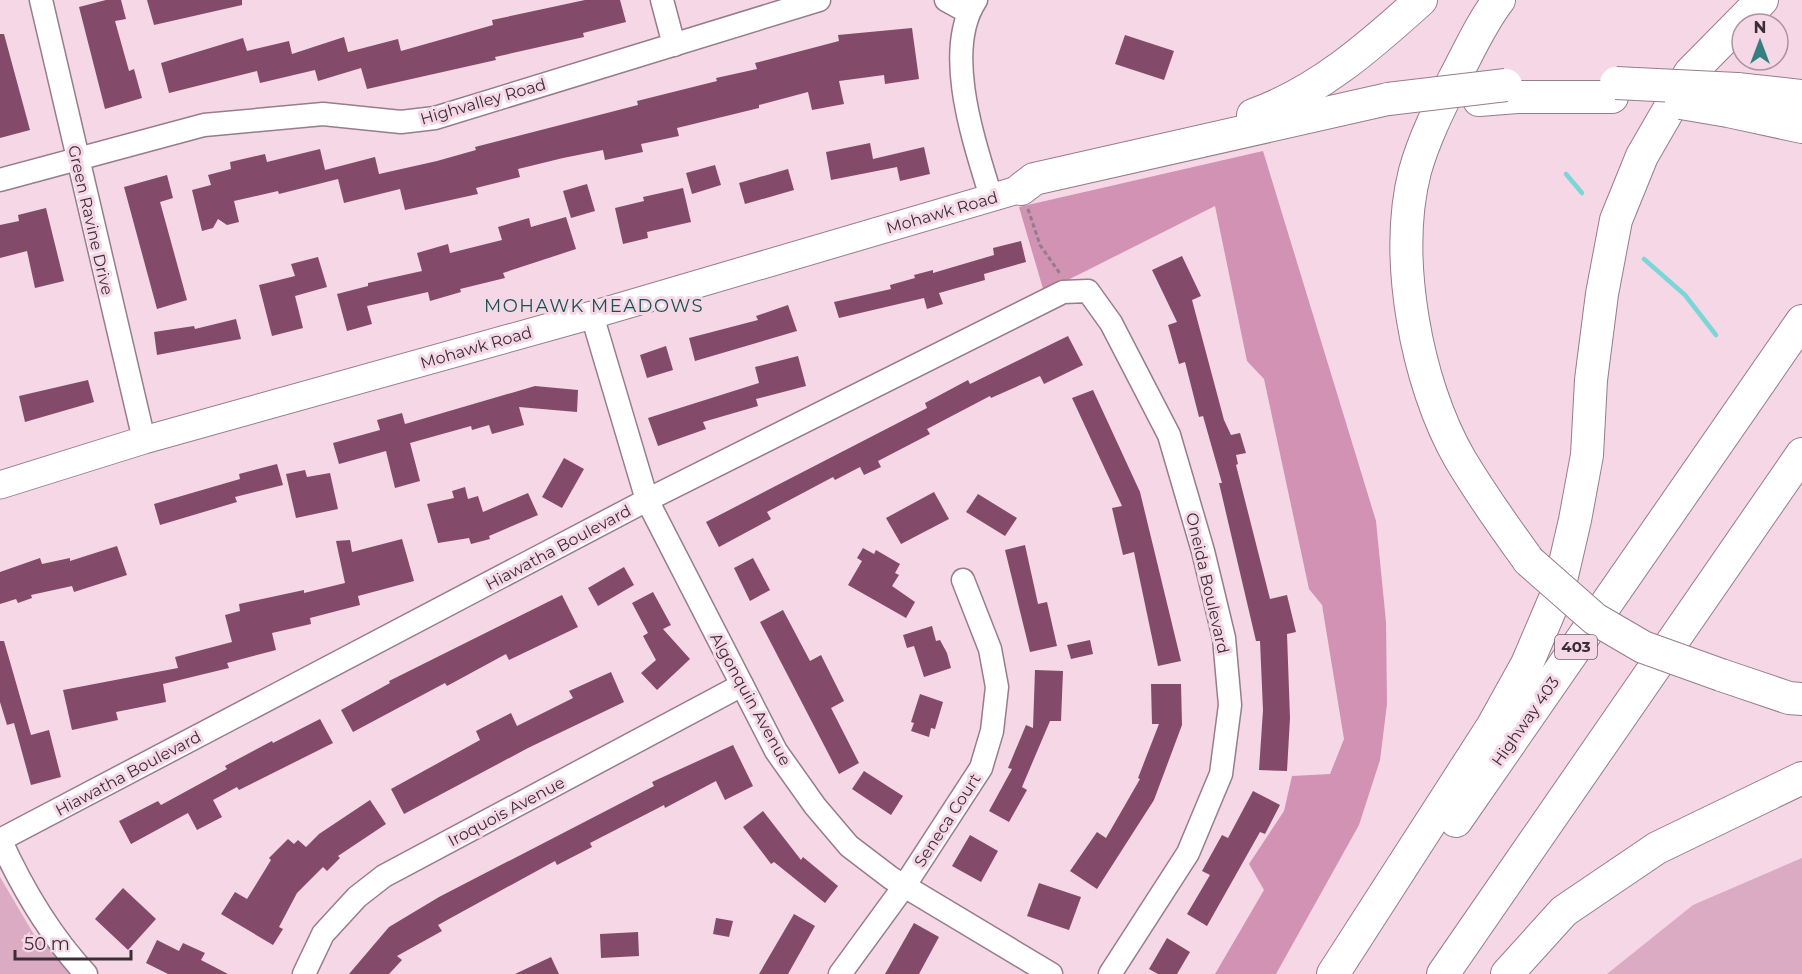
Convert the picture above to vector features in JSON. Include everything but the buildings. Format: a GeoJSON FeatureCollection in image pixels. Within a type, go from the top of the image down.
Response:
{"type":"FeatureCollection","features":[{"type":"Feature","properties":{"kind":"highway"},"geometry":{"type":"LineString","coordinates":[[1153,151],[1279,106],[1330,76],[1421,0]]}},
{"type":"Feature","properties":{"kind":"highway"},"geometry":{"type":"LineString","coordinates":[[1499,0],[1464,60],[1427,134],[1415,173],[1407,224],[1412,313],[1420,353],[1435,399],[1459,457],[1529,561],[1595,619],[1643,647],[1790,698],[1802,699]]}},
{"type":"Feature","properties":{"kind":"highway"},"geometry":{"type":"LineString","coordinates":[[1333,974],[1492,727],[1527,664],[1559,589],[1575,520],[1587,455],[1591,380],[1601,304],[1616,220],[1642,156],[1690,73],[1762,0]]}},
{"type":"Feature","properties":{"kind":"highway"},"geometry":{"type":"LineString","coordinates":[[1021,189],[1034,179],[1153,151],[1506,85],[1614,90],[1732,100],[1802,96]]}},
{"type":"Feature","properties":{"kind":"highway"},"geometry":{"type":"LineString","coordinates":[[1021,189],[1037,194],[1386,107],[1614,90]]}},
{"type":"Feature","properties":{"kind":"highway"},"geometry":{"type":"LineString","coordinates":[[1732,100],[1802,127]]}},
{"type":"Feature","properties":{"kind":"highway","name":"Highway 403"},"geometry":{"type":"LineString","coordinates":[[1351,974],[1802,321]]}},
{"type":"Feature","properties":{"kind":"highway"},"geometry":{"type":"LineString","coordinates":[[1443,974],[1802,454]]}},
{"type":"Feature","properties":{"kind":"highway"},"geometry":{"type":"LineString","coordinates":[[1507,974],[1564,911],[1657,848],[1802,778]]}},
{"type":"Feature","properties":{"kind":"main road","name":"Mohawk Road"},"geometry":{"type":"LineString","coordinates":[[0,485],[144,440],[592,315],[1021,189]]}},
{"type":"Feature","properties":{"kind":"street","name":"Green Ravine Drive"},"geometry":{"type":"LineString","coordinates":[[41,0],[76,159],[144,440]]}},
{"type":"Feature","properties":{"kind":"street"},"geometry":{"type":"LineString","coordinates":[[662,0],[674,45]]}},
{"type":"Feature","properties":{"kind":"street","name":"Highvalley Road"},"geometry":{"type":"LineString","coordinates":[[0,180],[204,125],[323,114],[401,122],[435,118],[819,0]]}},
{"type":"Feature","properties":{"kind":"street"},"geometry":{"type":"LineString","coordinates":[[946,0],[972,6],[962,47],[963,86],[973,136],[991,197]]}},
{"type":"Feature","properties":{"kind":"street","name":"Oneida Boulevard"},"geometry":{"type":"LineString","coordinates":[[1062,292],[1088,291],[1111,323],[1169,435],[1203,551],[1224,638],[1230,705],[1221,774],[1188,852],[1110,974]]}},
{"type":"Feature","properties":{"kind":"street","name":"Hiawatha Boulevard"},"geometry":{"type":"LineString","coordinates":[[0,840],[647,500],[1062,292]]}},
{"type":"Feature","properties":{"kind":"street","name":"Algonquin Avenue"},"geometry":{"type":"LineString","coordinates":[[592,315],[647,500],[777,751],[815,806],[849,846],[891,878],[1052,974]]}},
{"type":"Feature","properties":{"kind":"street","name":"Seneca Court"},"geometry":{"type":"LineString","coordinates":[[840,974],[905,885],[981,768],[992,731],[997,687],[990,649],[963,580]]}},
{"type":"Feature","properties":{"kind":"street","name":"Iroquois Avenue"},"geometry":{"type":"LineString","coordinates":[[304,974],[323,934],[357,897],[384,876],[742,685]]}},
{"type":"Feature","properties":{"kind":"street"},"geometry":{"type":"LineString","coordinates":[[0,840],[36,909],[62,947],[86,974]]}},
{"type":"Feature","properties":{"kind":"path"},"geometry":{"type":"LineString","coordinates":[[1021,189],[1040,245],[1064,279],[1062,292]]}},
{"type":"Feature","properties":{"kind":"shaded area"},"geometry":{"type":"Polygon","coordinates":[[[1263,151],[1376,521],[1386,622],[1387,704],[1380,760],[1359,825],[1276,974],[1215,974],[1264,890],[1249,864],[1284,811],[1292,776],[1330,774],[1344,739],[1322,605],[1309,589],[1264,379],[1247,361],[1215,206],[1044,292],[1019,207],[1263,151]]]}},
{"type":"Feature","properties":{"kind":"shaded area"},"geometry":{"type":"Polygon","coordinates":[[[1802,858],[1802,974],[1607,974],[1693,905],[1802,858]]]}},
{"type":"Feature","properties":{"kind":"shaded area"},"geometry":{"type":"Polygon","coordinates":[[[0,877],[33,933],[77,974],[0,974],[0,877]]]}},
{"type":"Feature","properties":{"kind":"waterway"},"geometry":{"type":"LineString","coordinates":[[1566,174],[1582,193]]}},
{"type":"Feature","properties":{"kind":"waterway"},"geometry":{"type":"LineString","coordinates":[[1644,259],[1685,295],[1716,335]]}},
{"type":"Feature","properties":{"kind":"district","name":"MOHAWK MEADOWS"},"geometry":{"type":"Point","coordinates":[594,306]}}]}
